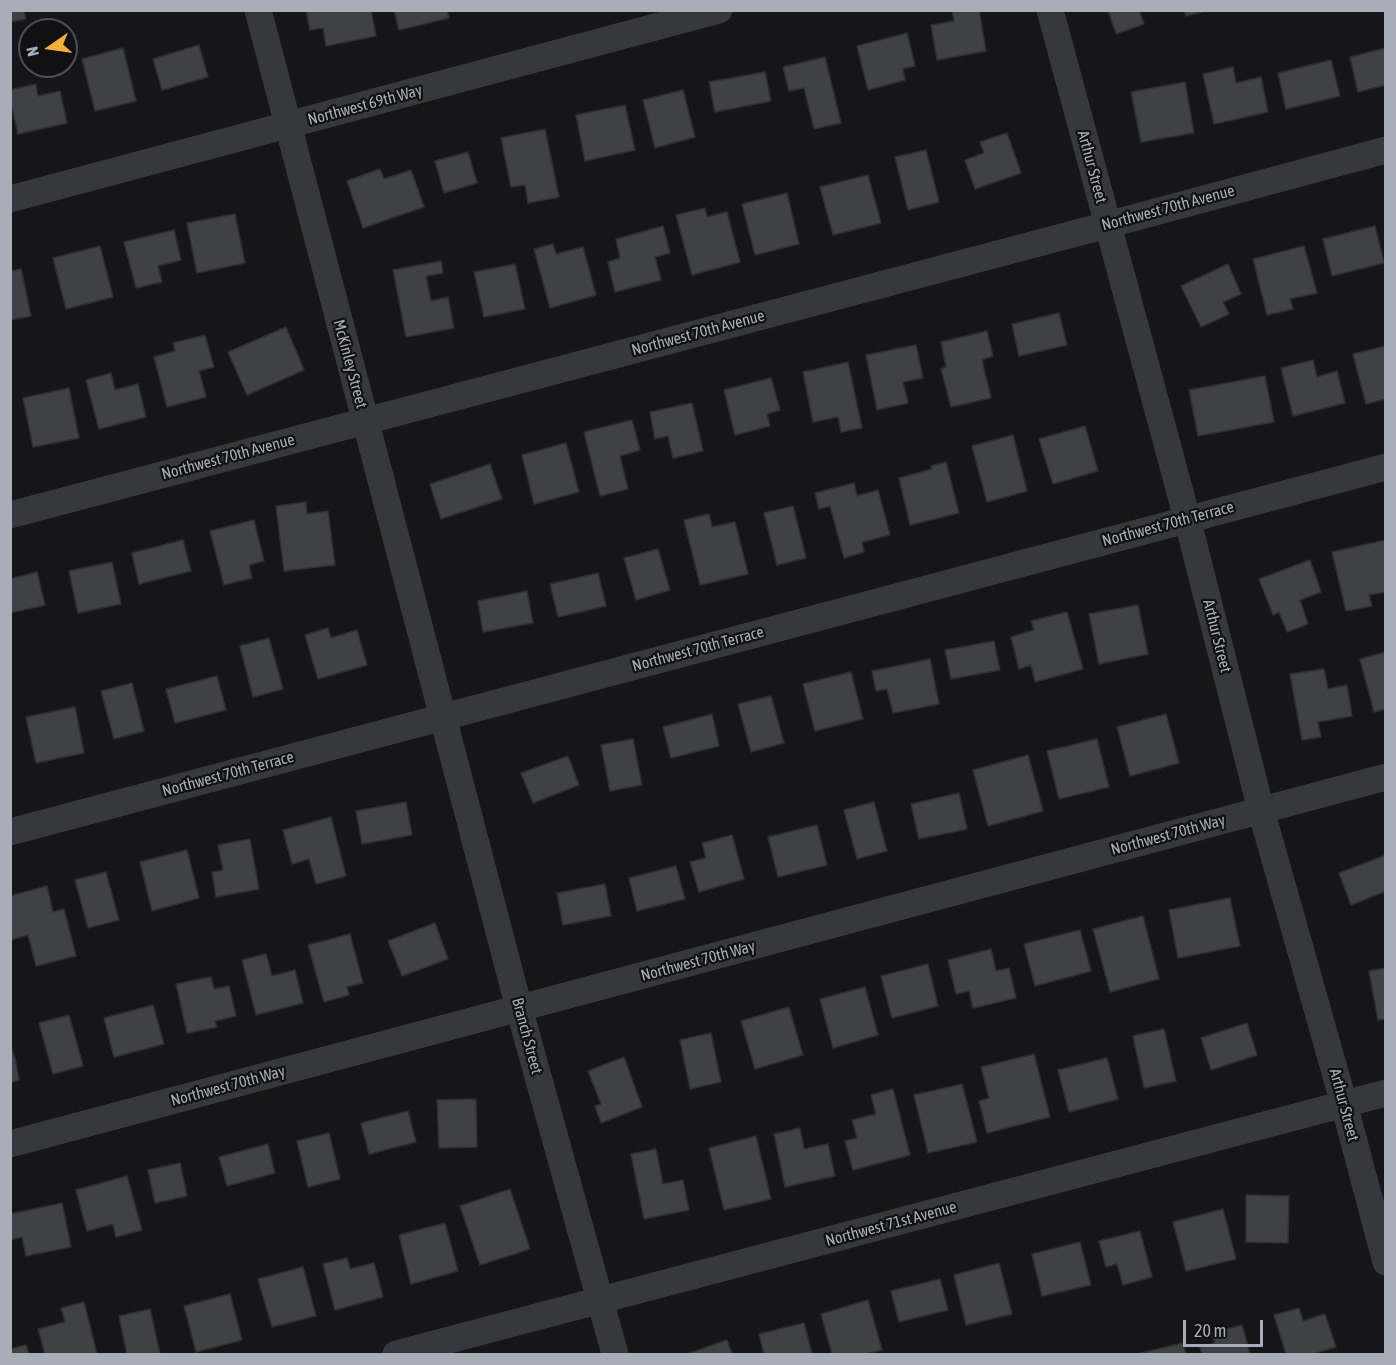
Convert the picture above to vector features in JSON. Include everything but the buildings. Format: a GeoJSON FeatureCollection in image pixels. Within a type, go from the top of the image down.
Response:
{"type":"FeatureCollection","features":[{"type":"Feature","properties":{"kind":"street","name":"McKinley Street"},"geometry":{"type":"LineString","coordinates":[[258,10],[444,717]]}},
{"type":"Feature","properties":{"kind":"street","name":"Northwest 69th Way"},"geometry":{"type":"LineString","coordinates":[[10,199],[719,10]]}},
{"type":"Feature","properties":{"kind":"street","name":"Arthur Street"},"geometry":{"type":"LineString","coordinates":[[1050,10],[1187,519],[1261,810],[1386,1262]]}},
{"type":"Feature","properties":{"kind":"street","name":"Northwest 70th Avenue"},"geometry":{"type":"LineString","coordinates":[[10,515],[1386,150]]}},
{"type":"Feature","properties":{"kind":"street","name":"Northwest 70th Terrace"},"geometry":{"type":"LineString","coordinates":[[10,831],[1386,467]]}},
{"type":"Feature","properties":{"kind":"street","name":"Branch Street"},"geometry":{"type":"LineString","coordinates":[[444,717],[519,1008],[615,1354]]}},
{"type":"Feature","properties":{"kind":"street","name":"Northwest 70th Way"},"geometry":{"type":"LineString","coordinates":[[10,1144],[1386,777]]}},
{"type":"Feature","properties":{"kind":"street","name":"Northwest 71st Avenue"},"geometry":{"type":"LineString","coordinates":[[396,1354],[1386,1093]]}}]}
